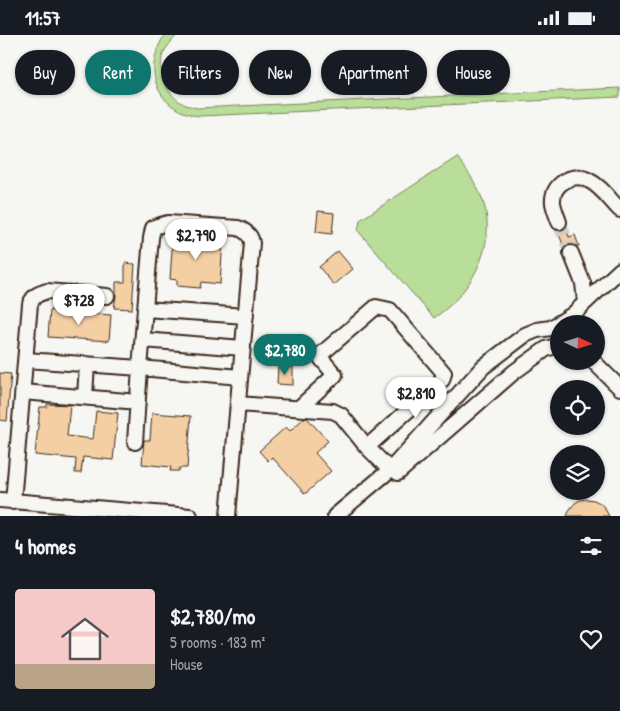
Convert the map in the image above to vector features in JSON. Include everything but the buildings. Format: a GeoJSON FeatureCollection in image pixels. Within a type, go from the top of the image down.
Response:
{"type":"FeatureCollection","features":[{"type":"Feature","properties":{"kind":"street"},"geometry":{"type":"LineString","coordinates":[[559,222],[553,203],[554,195],[564,181],[570,178],[587,179],[595,184],[620,209]]}},
{"type":"Feature","properties":{"kind":"street"},"geometry":{"type":"LineString","coordinates":[[135,442],[153,228],[168,223],[238,228],[251,237],[252,243],[228,516]]}},
{"type":"Feature","properties":{"kind":"street"},"geometry":{"type":"LineString","coordinates":[[571,253],[583,283],[585,302]]}},
{"type":"Feature","properties":{"kind":"street"},"geometry":{"type":"LineString","coordinates":[[572,315],[620,270]]}},
{"type":"Feature","properties":{"kind":"street"},"geometry":{"type":"LineString","coordinates":[[107,296],[47,291],[33,298],[30,304],[23,392],[7,501],[190,516]]}},
{"type":"Feature","properties":{"kind":"street"},"geometry":{"type":"LineString","coordinates":[[299,408],[335,375],[318,357],[376,307],[390,310],[444,373],[442,380],[367,447]]}},
{"type":"Feature","properties":{"kind":"street"},"geometry":{"type":"LineString","coordinates":[[145,309],[246,316]]}},
{"type":"Feature","properties":{"kind":"street"},"geometry":{"type":"LineString","coordinates":[[335,516],[390,470],[482,367],[525,335],[537,330],[550,329]]}},
{"type":"Feature","properties":{"kind":"street"},"geometry":{"type":"LineString","coordinates":[[143,340],[243,348]]}},
{"type":"Feature","properties":{"kind":"street"},"geometry":{"type":"LineString","coordinates":[[508,347],[519,369]]}},
{"type":"Feature","properties":{"kind":"street"},"geometry":{"type":"LineString","coordinates":[[349,516],[514,372],[550,348]]}},
{"type":"Feature","properties":{"kind":"street"},"geometry":{"type":"LineString","coordinates":[[26,359],[240,377]]}},
{"type":"Feature","properties":{"kind":"street"},"geometry":{"type":"LineString","coordinates":[[605,361],[620,375]]}},
{"type":"Feature","properties":{"kind":"street"},"geometry":{"type":"LineString","coordinates":[[85,397],[87,364]]}},
{"type":"Feature","properties":{"kind":"street"},"geometry":{"type":"LineString","coordinates":[[602,370],[620,388]]}},
{"type":"Feature","properties":{"kind":"street"},"geometry":{"type":"LineString","coordinates":[[23,392],[138,402]]}},
{"type":"Feature","properties":{"kind":"street"},"geometry":{"type":"LineString","coordinates":[[238,404],[332,411],[341,415],[367,447],[390,470]]}},
{"type":"Feature","properties":{"kind":"green space"},"geometry":{"type":"Polygon","coordinates":[[[165,35],[177,35],[165,50],[161,50],[161,93],[154,75],[154,61],[165,35]]]}},
{"type":"Feature","properties":{"kind":"green space"},"geometry":{"type":"Polygon","coordinates":[[[620,88],[620,97],[200,116],[185,113],[162,95],[173,95],[186,105],[197,108],[472,95],[510,95],[510,93],[620,88]]]}},
{"type":"Feature","properties":{"kind":"green space"},"geometry":{"type":"Polygon","coordinates":[[[457,157],[473,180],[481,196],[486,213],[485,248],[471,280],[448,307],[434,318],[358,231],[360,220],[457,157]]]}},
{"type":"Feature","properties":{"kind":"tunnel"},"geometry":{"type":"LineString","coordinates":[[559,222],[571,253]]}}]}
